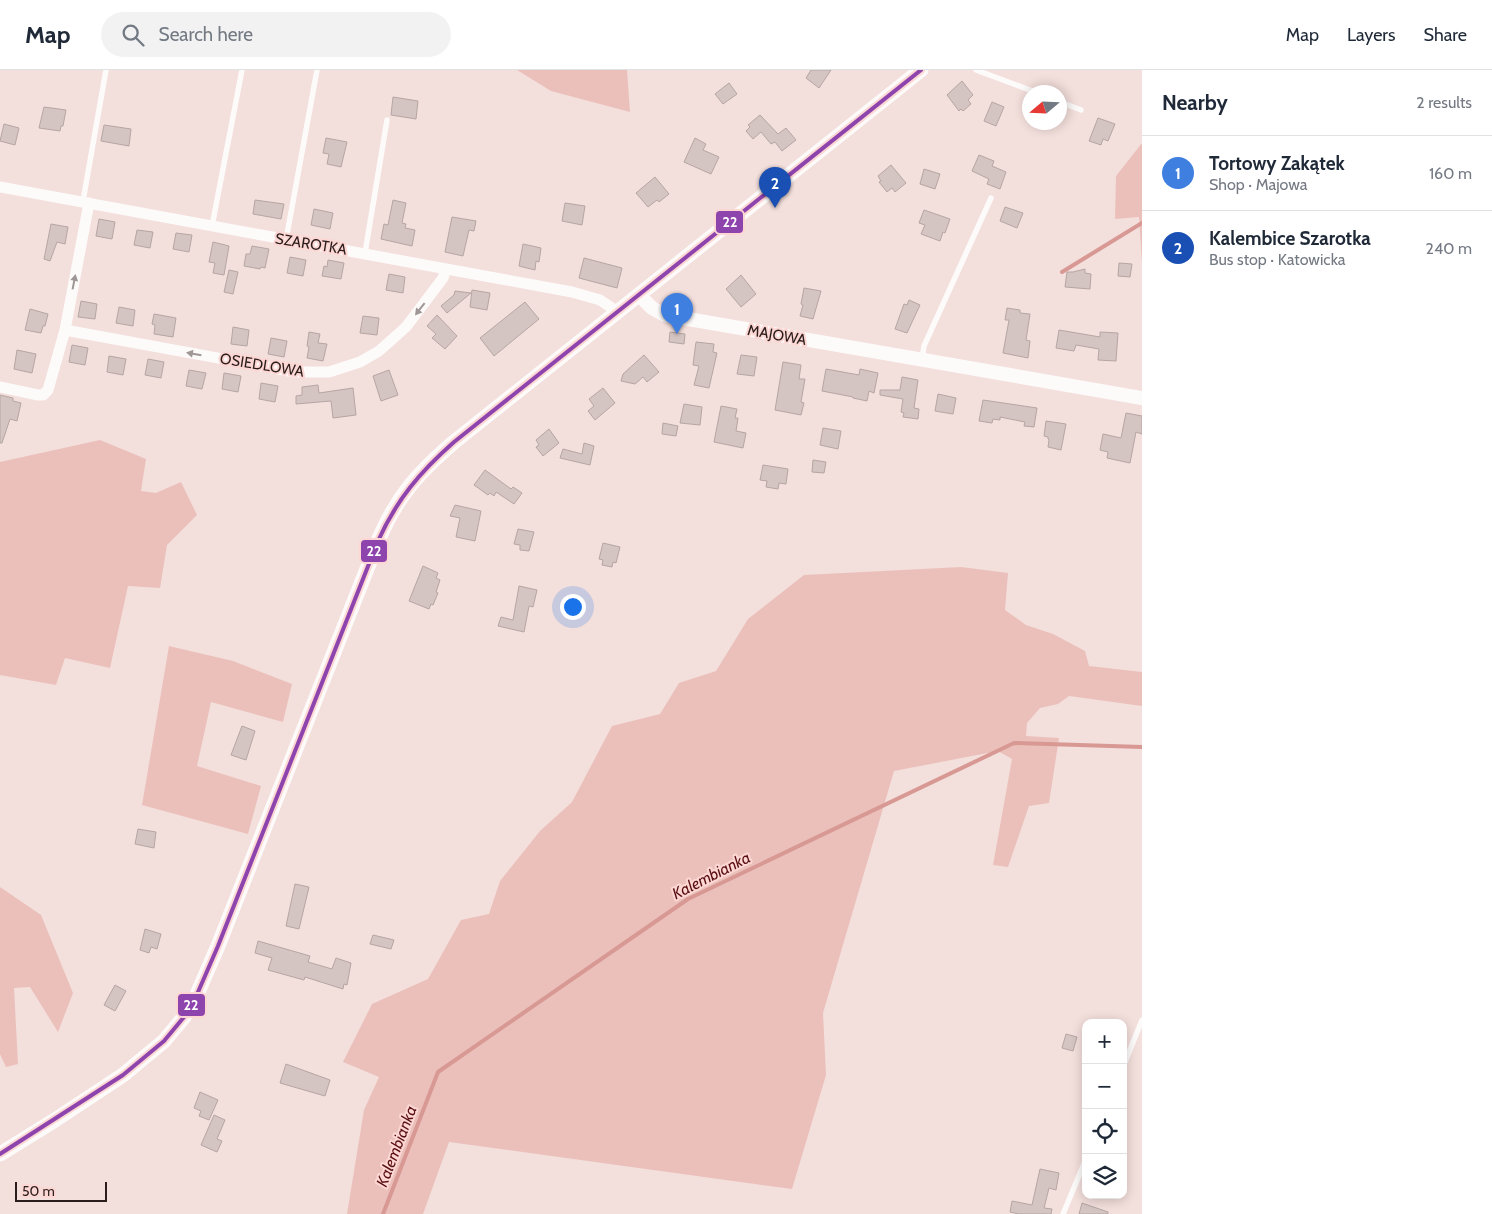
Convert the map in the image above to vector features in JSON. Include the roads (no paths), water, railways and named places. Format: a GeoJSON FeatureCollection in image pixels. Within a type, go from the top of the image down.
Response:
{"type":"FeatureCollection","features":[{"type":"Feature","properties":{"kind":"main road"},"geometry":{"type":"LineString","coordinates":[[0,1154],[123,1075],[164,1041],[184,1017],[206,975],[378,540],[398,502],[420,473],[441,453],[921,70]]}},
{"type":"Feature","properties":{"kind":"street","name":"SZAROTKA"},"geometry":{"type":"LineString","coordinates":[[0,187],[572,292],[600,300],[618,312]]}},
{"type":"Feature","properties":{"kind":"street"},"geometry":{"type":"LineString","coordinates":[[0,387],[38,395],[46,393],[48,390],[64,330],[86,202]]}},
{"type":"Feature","properties":{"kind":"street","name":"OSIEDLOWA"},"geometry":{"type":"LineString","coordinates":[[64,330],[294,372],[328,372],[360,362],[379,351],[406,327],[443,278],[446,268]]}},
{"type":"Feature","properties":{"kind":"street","name":"MAJOWA"},"geometry":{"type":"LineString","coordinates":[[639,295],[652,308],[665,315],[1142,398]]}},
{"type":"Feature","properties":{"kind":"lane"},"geometry":{"type":"LineString","coordinates":[[86,202],[106,70]]}},
{"type":"Feature","properties":{"kind":"lane"},"geometry":{"type":"LineString","coordinates":[[212,226],[242,70]]}},
{"type":"Feature","properties":{"kind":"lane"},"geometry":{"type":"LineString","coordinates":[[286,240],[317,70]]}},
{"type":"Feature","properties":{"kind":"lane"},"geometry":{"type":"LineString","coordinates":[[976,70],[1022,87]]}},
{"type":"Feature","properties":{"kind":"lane"},"geometry":{"type":"LineString","coordinates":[[1067,105],[1081,110]]}},
{"type":"Feature","properties":{"kind":"lane"},"geometry":{"type":"LineString","coordinates":[[366,253],[387,120]]}},
{"type":"Feature","properties":{"kind":"lane"},"geometry":{"type":"LineString","coordinates":[[922,359],[924,346],[992,198]]}},
{"type":"Feature","properties":{"kind":"lane"},"geometry":{"type":"LineString","coordinates":[[1124,1064],[1142,1020]]}},
{"type":"Feature","properties":{"kind":"lane"},"geometry":{"type":"LineString","coordinates":[[1063,1214],[1082,1169]]}},
{"type":"Feature","properties":{"kind":"waterway"},"geometry":{"type":"LineString","coordinates":[[1062,272],[1142,223]]}},
{"type":"Feature","properties":{"kind":"waterway","name":"Kalembianka"},"geometry":{"type":"LineString","coordinates":[[383,1214],[438,1072],[688,899],[1014,743],[1142,747]]}},
{"type":"Feature","properties":{"kind":"place","name":"Kalembice Szarotka"},"geometry":{"type":"Point","coordinates":[775,208]}},
{"type":"Feature","properties":{"kind":"place","name":"Tortowy Zakątek"},"geometry":{"type":"Point","coordinates":[677,334]}}]}
